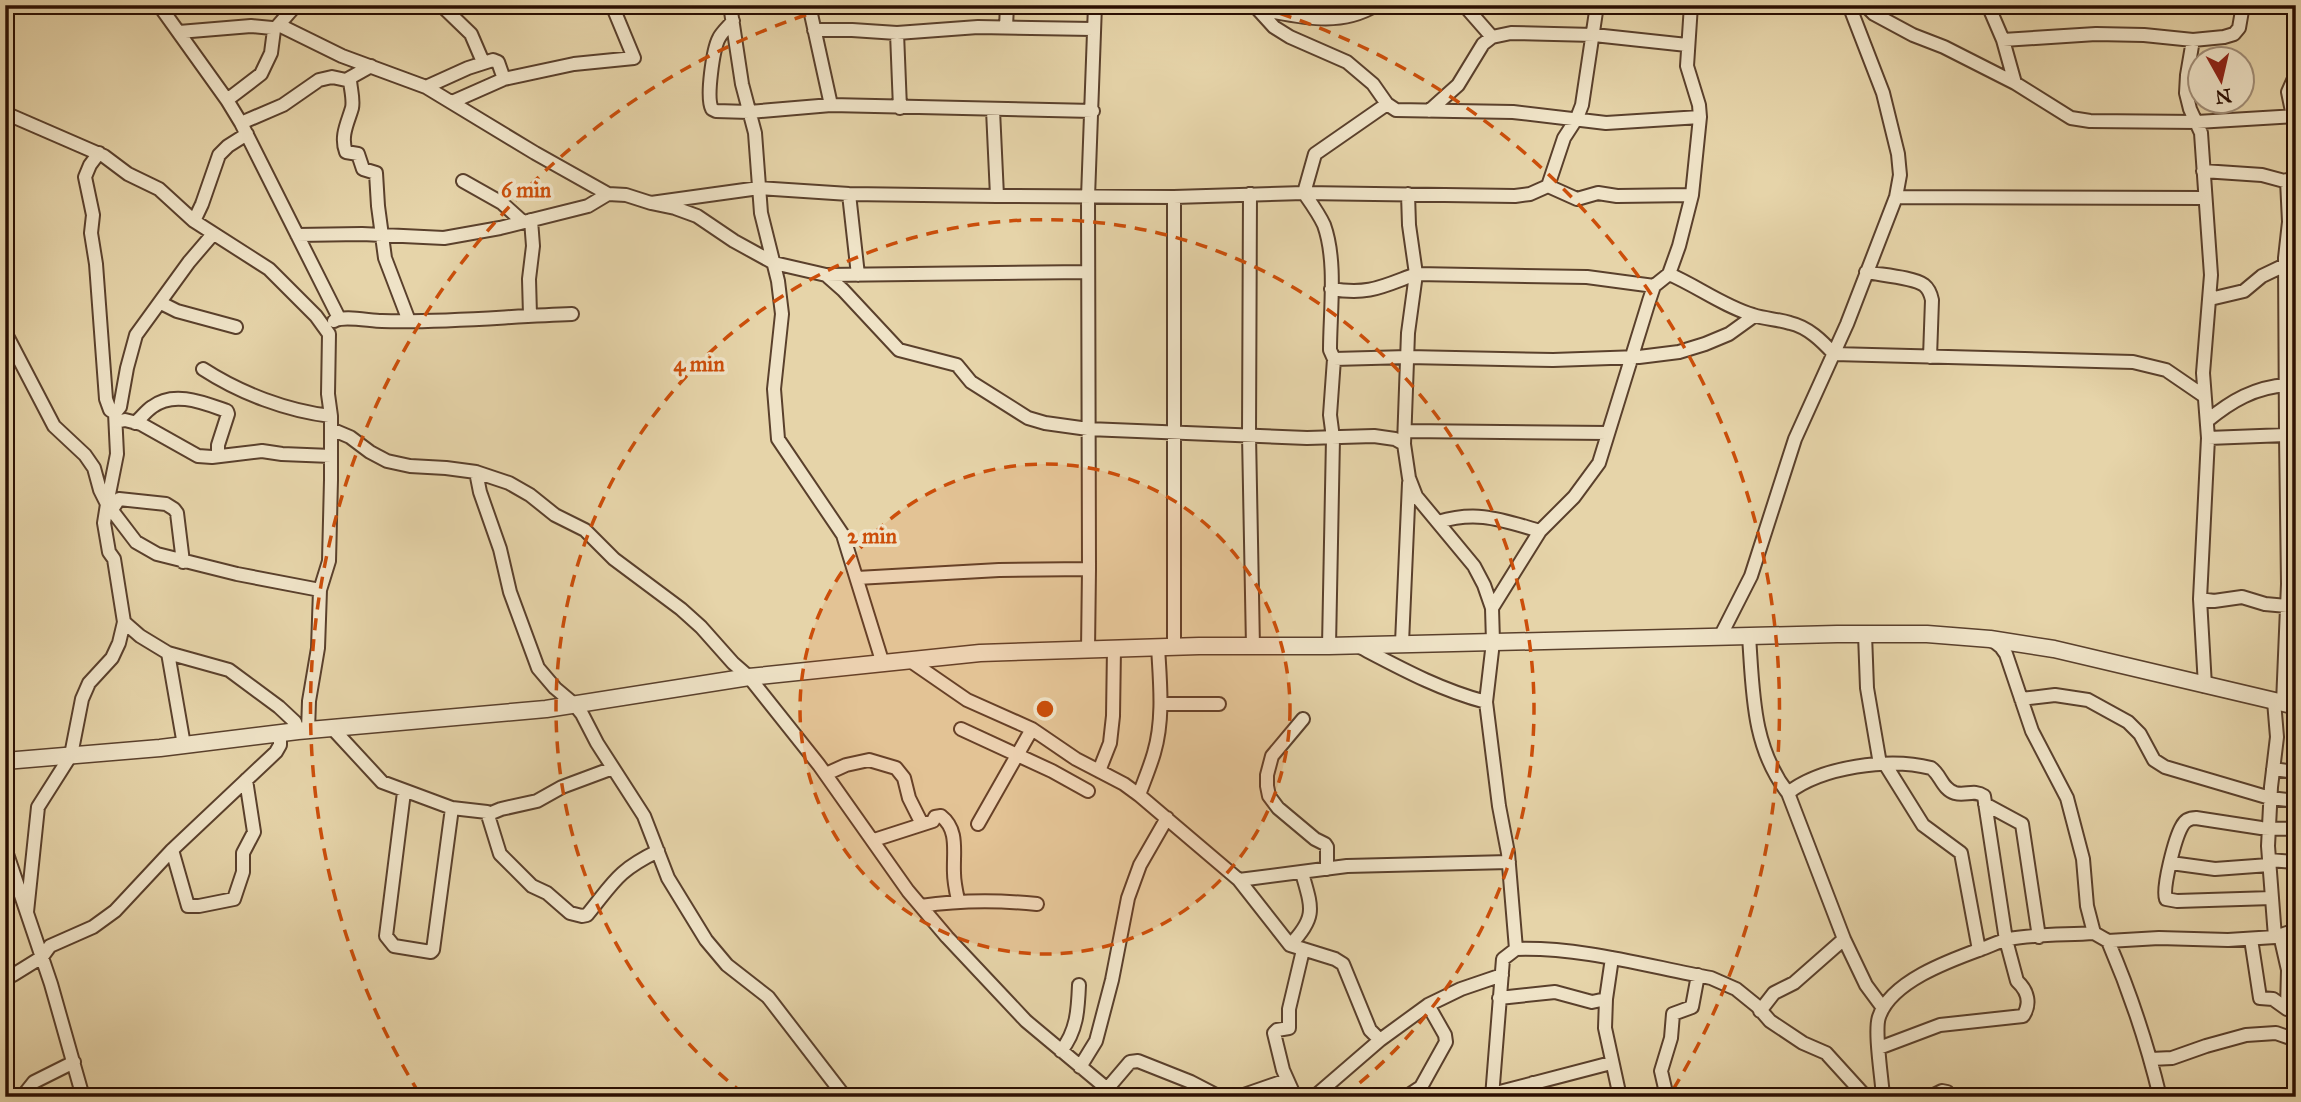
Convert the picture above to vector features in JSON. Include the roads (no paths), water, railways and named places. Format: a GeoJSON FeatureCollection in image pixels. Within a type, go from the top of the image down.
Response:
{"type":"FeatureCollection","features":[{"type":"Feature","properties":{"kind":"street"},"geometry":{"type":"LineString","coordinates":[[159,5],[244,128],[339,318]]}},
{"type":"Feature","properties":{"kind":"street"},"geometry":{"type":"LineString","coordinates":[[227,100],[261,74],[271,53],[276,27],[296,5]]}},
{"type":"Feature","properties":{"kind":"street"},"geometry":{"type":"LineString","coordinates":[[441,5],[471,34],[483,62]]}},
{"type":"Feature","properties":{"kind":"street"},"geometry":{"type":"LineString","coordinates":[[452,102],[504,79],[573,64],[634,58],[612,5]]}},
{"type":"Feature","properties":{"kind":"street"},"geometry":{"type":"LineString","coordinates":[[730,5],[742,84],[755,133],[761,213],[774,263],[782,314],[774,389],[778,439],[843,535],[883,664]]}},
{"type":"Feature","properties":{"kind":"street"},"geometry":{"type":"LineString","coordinates":[[809,5],[831,106]]}},
{"type":"Feature","properties":{"kind":"street"},"geometry":{"type":"LineString","coordinates":[[1006,27],[1007,5]]}},
{"type":"Feature","properties":{"kind":"street"},"geometry":{"type":"LineString","coordinates":[[1088,650],[1088,197],[1095,5]]}},
{"type":"Feature","properties":{"kind":"street"},"geometry":{"type":"LineString","coordinates":[[1256,7],[1323,20],[1340,19],[1376,5]]}},
{"type":"Feature","properties":{"kind":"street"},"geometry":{"type":"LineString","coordinates":[[1464,5],[1492,37]]}},
{"type":"Feature","properties":{"kind":"street"},"geometry":{"type":"LineString","coordinates":[[1548,187],[1564,138],[1582,105],[1597,5]]}},
{"type":"Feature","properties":{"kind":"street"},"geometry":{"type":"LineString","coordinates":[[1492,608],[1539,531],[1597,468],[1654,286],[1669,274],[1679,246],[1692,195],[1700,117],[1687,66],[1690,5]]}},
{"type":"Feature","properties":{"kind":"street"},"geometry":{"type":"LineString","coordinates":[[1720,637],[1751,576],[1795,439],[1834,354],[1896,197],[1900,174],[1898,154],[1883,93],[1849,5]]}},
{"type":"Feature","properties":{"kind":"street"},"geometry":{"type":"LineString","coordinates":[[1865,5],[1881,18],[1913,35],[1944,47],[2015,83],[2071,118],[2090,121],[2197,122],[2294,116],[2288,92],[2296,74]]}},
{"type":"Feature","properties":{"kind":"street"},"geometry":{"type":"LineString","coordinates":[[1989,5],[2003,40],[2015,83]]}},
{"type":"Feature","properties":{"kind":"street"},"geometry":{"type":"LineString","coordinates":[[2003,40],[2096,34],[2193,40],[2234,34],[2239,28],[2243,5]]}},
{"type":"Feature","properties":{"kind":"street"},"geometry":{"type":"LineString","coordinates":[[1256,7],[1274,27],[1290,37],[1347,62],[1373,84],[1387,104],[1396,110],[1513,112],[1606,123],[1700,117]]}},
{"type":"Feature","properties":{"kind":"street"},"geometry":{"type":"LineString","coordinates":[[733,21],[718,40],[709,80],[708,100],[716,111],[749,112],[831,106],[1093,111]]}},
{"type":"Feature","properties":{"kind":"street"},"geometry":{"type":"LineString","coordinates":[[179,32],[251,26],[276,27],[426,87],[608,194],[625,195],[697,216],[774,263],[826,275],[1088,272]]}},
{"type":"Feature","properties":{"kind":"street"},"geometry":{"type":"LineString","coordinates":[[814,30],[897,33],[1006,27],[1093,29]]}},
{"type":"Feature","properties":{"kind":"street"},"geometry":{"type":"LineString","coordinates":[[897,33],[900,108]]}},
{"type":"Feature","properties":{"kind":"street"},"geometry":{"type":"LineString","coordinates":[[1429,111],[1458,85],[1483,44],[1492,37],[1511,33],[1594,35],[1687,45]]}},
{"type":"Feature","properties":{"kind":"street"},"geometry":{"type":"LineString","coordinates":[[2193,40],[2186,93],[2201,133],[2211,275],[2204,365],[2208,438],[2200,599],[2205,686]]}},
{"type":"Feature","properties":{"kind":"street"},"geometry":{"type":"LineString","coordinates":[[426,87],[483,62],[496,60],[504,79]]}},
{"type":"Feature","properties":{"kind":"street"},"geometry":{"type":"LineString","coordinates":[[194,221],[219,155],[244,128],[319,80],[332,77],[346,80],[371,66]]}},
{"type":"Feature","properties":{"kind":"street"},"geometry":{"type":"LineString","coordinates":[[349,79],[352,108],[346,122],[343,145],[346,152],[358,154],[363,169],[376,173],[381,235],[388,271],[409,321]]}},
{"type":"Feature","properties":{"kind":"street"},"geometry":{"type":"LineString","coordinates":[[1329,646],[1333,438],[1330,415],[1334,359],[1330,350],[1331,289],[1328,242],[1323,223],[1304,193],[1315,154],[1387,104]]}},
{"type":"Feature","properties":{"kind":"street"},"geometry":{"type":"LineString","coordinates":[[993,110],[997,196]]}},
{"type":"Feature","properties":{"kind":"street"},"geometry":{"type":"LineString","coordinates":[[5,113],[99,153],[128,174],[159,190],[194,221],[269,269],[324,326],[329,340],[328,394],[331,423],[328,561],[320,590],[318,648],[303,731]]}},
{"type":"Feature","properties":{"kind":"street"},"geometry":{"type":"LineString","coordinates":[[99,153],[85,177],[93,215],[91,233],[96,264],[106,399],[110,410],[120,420],[135,423],[198,456],[262,451],[331,456]]}},
{"type":"Feature","properties":{"kind":"street"},"geometry":{"type":"LineString","coordinates":[[2203,172],[2240,173],[2291,183],[2285,265],[2290,376],[2291,514],[2284,703],[2273,769],[2269,828],[2272,898],[2278,936],[2288,970],[2291,1010]]}},
{"type":"Feature","properties":{"kind":"street"},"geometry":{"type":"LineString","coordinates":[[463,181],[527,221],[533,246],[529,279],[530,316]]}},
{"type":"Feature","properties":{"kind":"street"},"geometry":{"type":"LineString","coordinates":[[651,203],[759,188],[849,194],[1174,197],[1304,193],[1515,196],[1548,187],[1577,199],[1598,193],[1616,196],[1692,195]]}},
{"type":"Feature","properties":{"kind":"street"},"geometry":{"type":"LineString","coordinates":[[297,234],[444,237],[476,233],[588,205],[608,194]]}},
{"type":"Feature","properties":{"kind":"street"},"geometry":{"type":"LineString","coordinates":[[849,194],[858,275]]}},
{"type":"Feature","properties":{"kind":"street"},"geometry":{"type":"LineString","coordinates":[[1250,194],[1249,435],[1253,647]]}},
{"type":"Feature","properties":{"kind":"street"},"geometry":{"type":"LineString","coordinates":[[1402,643],[1409,478],[1405,438],[1408,333],[1416,274],[1408,194]]}},
{"type":"Feature","properties":{"kind":"street"},"geometry":{"type":"LineString","coordinates":[[1139,795],[1154,753],[1166,647],[1173,433],[1174,197]]}},
{"type":"Feature","properties":{"kind":"street"},"geometry":{"type":"LineString","coordinates":[[1896,197],[2205,198]]}},
{"type":"Feature","properties":{"kind":"street"},"geometry":{"type":"LineString","coordinates":[[27,912],[36,813],[71,755],[82,699],[89,683],[112,658],[124,622],[114,559],[109,552],[104,523],[109,508],[117,454],[116,417],[133,342],[189,262],[213,234]]}},
{"type":"Feature","properties":{"kind":"street"},"geometry":{"type":"LineString","coordinates":[[2210,299],[2244,291],[2262,276],[2285,265]]}},
{"type":"Feature","properties":{"kind":"street"},"geometry":{"type":"LineString","coordinates":[[1866,272],[1916,282],[1924,285],[1930,292],[1930,357]]}},
{"type":"Feature","properties":{"kind":"street"},"geometry":{"type":"LineString","coordinates":[[1331,289],[1373,291],[1416,274],[1587,277],[1654,286]]}},
{"type":"Feature","properties":{"kind":"street"},"geometry":{"type":"LineString","coordinates":[[1669,274],[1754,316],[1801,327],[1834,354],[2133,362],[2166,370],[2204,396]]}},
{"type":"Feature","properties":{"kind":"street"},"geometry":{"type":"LineString","coordinates":[[826,275],[899,350],[957,365],[971,382],[1028,418],[1045,423],[1088,429],[1333,438],[1374,436],[1395,439],[1608,433]]}},
{"type":"Feature","properties":{"kind":"street"},"geometry":{"type":"LineString","coordinates":[[161,303],[177,311],[236,327]]}},
{"type":"Feature","properties":{"kind":"street"},"geometry":{"type":"LineString","coordinates":[[324,326],[339,318],[409,321],[572,314]]}},
{"type":"Feature","properties":{"kind":"street"},"geometry":{"type":"LineString","coordinates":[[1334,359],[1408,357],[1553,360],[1631,357],[1679,352],[1705,344],[1728,334],[1754,316]]}},
{"type":"Feature","properties":{"kind":"street"},"geometry":{"type":"LineString","coordinates":[[5,332],[54,426],[90,462],[109,508],[136,541],[157,554],[183,562],[320,590]]}},
{"type":"Feature","properties":{"kind":"street"},"geometry":{"type":"LineString","coordinates":[[203,369],[240,391],[312,414],[331,423],[387,461],[410,466],[476,472],[509,483],[555,514],[585,530],[614,559],[701,627],[749,677],[825,774],[901,883],[1026,1021],[1112,1093],[1130,1062],[1138,1061],[1220,1097]]}},
{"type":"Feature","properties":{"kind":"street"},"geometry":{"type":"LineString","coordinates":[[2207,421],[2249,393],[2272,386],[2290,376]]}},
{"type":"Feature","properties":{"kind":"street"},"geometry":{"type":"LineString","coordinates":[[135,423],[152,406],[188,398],[227,411],[218,445],[218,456]]}},
{"type":"Feature","properties":{"kind":"street"},"geometry":{"type":"LineString","coordinates":[[2208,438],[2291,435]]}},
{"type":"Feature","properties":{"kind":"street"},"geometry":{"type":"LineString","coordinates":[[476,472],[480,492],[500,549],[510,592],[538,668],[582,714],[591,733],[644,816],[668,878],[716,954],[768,997],[845,1097]]}},
{"type":"Feature","properties":{"kind":"street"},"geometry":{"type":"LineString","coordinates":[[1409,478],[1416,496],[1474,566],[1492,608],[1493,642],[1486,702],[1499,806],[1510,862],[1516,949]]}},
{"type":"Feature","properties":{"kind":"street"},"geometry":{"type":"LineString","coordinates":[[109,508],[119,499],[171,506],[177,513],[183,562]]}},
{"type":"Feature","properties":{"kind":"street"},"geometry":{"type":"LineString","coordinates":[[1438,522],[1457,517],[1485,516],[1539,531]]}},
{"type":"Feature","properties":{"kind":"street"},"geometry":{"type":"LineString","coordinates":[[857,578],[999,570],[1088,569]]}},
{"type":"Feature","properties":{"kind":"street"},"geometry":{"type":"LineString","coordinates":[[2200,599],[2214,601],[2242,597],[2266,604],[2287,606]]}},
{"type":"Feature","properties":{"kind":"street"},"geometry":{"type":"LineString","coordinates":[[124,622],[140,636],[168,653],[229,670],[279,707],[303,731]]}},
{"type":"Feature","properties":{"kind":"street"},"geometry":{"type":"LineString","coordinates":[[1865,634],[1867,688],[1882,764],[1923,825],[1961,853],[1979,950]]}},
{"type":"Feature","properties":{"kind":"street"},"geometry":{"type":"LineString","coordinates":[[5,761],[574,704],[749,677],[909,660],[980,653],[1114,648],[1927,634],[1990,639],[2111,661],[2205,686],[2284,703]]}},
{"type":"Feature","properties":{"kind":"street"},"geometry":{"type":"LineString","coordinates":[[1749,636],[1755,713],[1773,774],[1788,793],[1844,939],[1866,985],[1883,1008]]}},
{"type":"Feature","properties":{"kind":"street"},"geometry":{"type":"LineString","coordinates":[[1990,639],[2006,654],[2032,731],[2062,786],[2071,811],[2084,859],[2087,906],[2094,933]]}},
{"type":"Feature","properties":{"kind":"street"},"geometry":{"type":"LineString","coordinates":[[1358,645],[1438,687],[1486,702]]}},
{"type":"Feature","properties":{"kind":"street"},"geometry":{"type":"LineString","coordinates":[[1099,771],[1110,743],[1114,648]]}},
{"type":"Feature","properties":{"kind":"street"},"geometry":{"type":"LineString","coordinates":[[168,653],[184,745]]}},
{"type":"Feature","properties":{"kind":"street"},"geometry":{"type":"LineString","coordinates":[[909,660],[967,699],[1032,729],[1076,759],[1139,795],[1239,880],[1296,948],[1335,959],[1343,964],[1370,1030],[1380,1040]]}},
{"type":"Feature","properties":{"kind":"street"},"geometry":{"type":"LineString","coordinates":[[2021,699],[2055,695],[2088,700],[2128,722],[2140,734],[2154,760],[2165,767],[2270,798],[2296,801]]}},
{"type":"Feature","properties":{"kind":"street"},"geometry":{"type":"LineString","coordinates":[[1161,704],[1219,704]]}},
{"type":"Feature","properties":{"kind":"street"},"geometry":{"type":"LineString","coordinates":[[1303,719],[1272,756],[1267,786],[1269,796],[1278,808],[1315,839],[1325,844],[1327,869]]}},
{"type":"Feature","properties":{"kind":"street"},"geometry":{"type":"LineString","coordinates":[[333,729],[379,780],[404,792],[452,808],[485,811],[489,814],[500,854],[532,886],[547,893],[570,913],[587,915],[625,869],[658,851]]}},
{"type":"Feature","properties":{"kind":"street"},"geometry":{"type":"LineString","coordinates":[[961,729],[1088,792]]}},
{"type":"Feature","properties":{"kind":"street"},"geometry":{"type":"LineString","coordinates":[[978,824],[1032,729]]}},
{"type":"Feature","properties":{"kind":"street"},"geometry":{"type":"LineString","coordinates":[[8,978],[42,957],[50,946],[93,927],[115,911],[172,850],[276,752],[280,745],[280,733]]}},
{"type":"Feature","properties":{"kind":"street"},"geometry":{"type":"LineString","coordinates":[[825,774],[846,765],[869,760],[896,768],[904,778],[911,803],[922,824]]}},
{"type":"Feature","properties":{"kind":"street"},"geometry":{"type":"LineString","coordinates":[[1788,793],[1808,779],[1882,764],[1931,768],[1937,772],[1947,788],[1959,793],[1979,792],[1984,796],[2006,940],[2017,981],[2022,986],[2028,1006],[2023,1016],[1940,1025],[1880,1048]]}},
{"type":"Feature","properties":{"kind":"street"},"geometry":{"type":"LineString","coordinates":[[489,814],[537,801],[562,787],[613,768]]}},
{"type":"Feature","properties":{"kind":"street"},"geometry":{"type":"LineString","coordinates":[[2273,769],[2296,772]]}},
{"type":"Feature","properties":{"kind":"street"},"geometry":{"type":"LineString","coordinates":[[172,850],[188,906],[234,899],[243,872],[243,853],[254,832],[246,780]]}},
{"type":"Feature","properties":{"kind":"street"},"geometry":{"type":"LineString","coordinates":[[404,792],[386,936],[394,946],[431,952],[433,950],[452,808]]}},
{"type":"Feature","properties":{"kind":"street"},"geometry":{"type":"LineString","coordinates":[[1985,804],[2022,824],[2039,937]]}},
{"type":"Feature","properties":{"kind":"street"},"geometry":{"type":"LineString","coordinates":[[874,841],[941,816],[952,830],[958,900]]}},
{"type":"Feature","properties":{"kind":"street"},"geometry":{"type":"LineString","coordinates":[[1080,1067],[1096,1041],[1112,980],[1128,898],[1140,865],[1167,818]]}},
{"type":"Feature","properties":{"kind":"street"},"geometry":{"type":"LineString","coordinates":[[2272,898],[2168,901],[2164,896],[2180,829],[2192,818],[2296,829]]}},
{"type":"Feature","properties":{"kind":"street"},"geometry":{"type":"LineString","coordinates":[[5,848],[42,957],[83,1097]]}},
{"type":"Feature","properties":{"kind":"street"},"geometry":{"type":"LineString","coordinates":[[1239,880],[1347,866],[1510,862]]}},
{"type":"Feature","properties":{"kind":"street"},"geometry":{"type":"LineString","coordinates":[[2171,863],[2215,869],[2269,862],[2296,862]]}},
{"type":"Feature","properties":{"kind":"street"},"geometry":{"type":"LineString","coordinates":[[1295,1097],[1278,1055],[1274,1033],[1290,1027],[1289,1009],[1296,948],[1309,921],[1310,906],[1302,873]]}},
{"type":"Feature","properties":{"kind":"street"},"geometry":{"type":"LineString","coordinates":[[921,906],[958,900],[1037,904]]}},
{"type":"Feature","properties":{"kind":"street"},"geometry":{"type":"LineString","coordinates":[[1883,1097],[1878,1025],[1883,1008],[1895,993],[1923,974],[1979,950],[2006,940],[2094,933],[2108,941],[2170,938],[2251,939],[2278,936],[2296,930]]}},
{"type":"Feature","properties":{"kind":"street"},"geometry":{"type":"LineString","coordinates":[[1760,1011],[1774,993],[1794,983],[1844,939]]}},
{"type":"Feature","properties":{"kind":"street"},"geometry":{"type":"LineString","coordinates":[[2251,939],[2260,998],[2273,999],[2291,1010]]}},
{"type":"Feature","properties":{"kind":"street"},"geometry":{"type":"LineString","coordinates":[[2108,941],[2127,985],[2151,1059],[2160,1097]]}},
{"type":"Feature","properties":{"kind":"street"},"geometry":{"type":"LineString","coordinates":[[1611,1063],[1492,1096],[1503,959],[1516,949],[1570,950],[1711,978],[1736,989],[1754,1003],[1770,1021],[1829,1056],[1866,1097]]}},
{"type":"Feature","properties":{"kind":"street"},"geometry":{"type":"LineString","coordinates":[[1612,958],[1605,1028],[1619,1097]]}},
{"type":"Feature","properties":{"kind":"street"},"geometry":{"type":"LineString","coordinates":[[1314,1097],[1380,1040],[1428,1004],[1502,975]]}},
{"type":"Feature","properties":{"kind":"street"},"geometry":{"type":"LineString","coordinates":[[1667,1097],[1661,1071],[1671,1038],[1674,1014],[1692,1007],[1698,975]]}},
{"type":"Feature","properties":{"kind":"street"},"geometry":{"type":"LineString","coordinates":[[1061,1051],[1074,1027],[1079,985]]}},
{"type":"Feature","properties":{"kind":"street"},"geometry":{"type":"LineString","coordinates":[[1499,998],[1555,992],[1592,1002],[1606,999]]}},
{"type":"Feature","properties":{"kind":"street"},"geometry":{"type":"LineString","coordinates":[[1406,1097],[1421,1087],[1446,1042],[1428,1004]]}},
{"type":"Feature","properties":{"kind":"street"},"geometry":{"type":"LineString","coordinates":[[2151,1059],[2172,1058],[2246,1035],[2276,1033],[2296,1040]]}},
{"type":"Feature","properties":{"kind":"street"},"geometry":{"type":"LineString","coordinates":[[22,1097],[34,1082],[74,1062]]}},
{"type":"Feature","properties":{"kind":"street"},"geometry":{"type":"LineString","coordinates":[[1238,1097],[1287,1080]]}},
{"type":"Feature","properties":{"kind":"street"},"geometry":{"type":"LineString","coordinates":[[1533,1083],[1535,1097]]}},
{"type":"Feature","properties":{"kind":"street"},"geometry":{"type":"LineString","coordinates":[[1930,1097],[1942,1091],[1948,1092],[1948,1097]]}}]}
